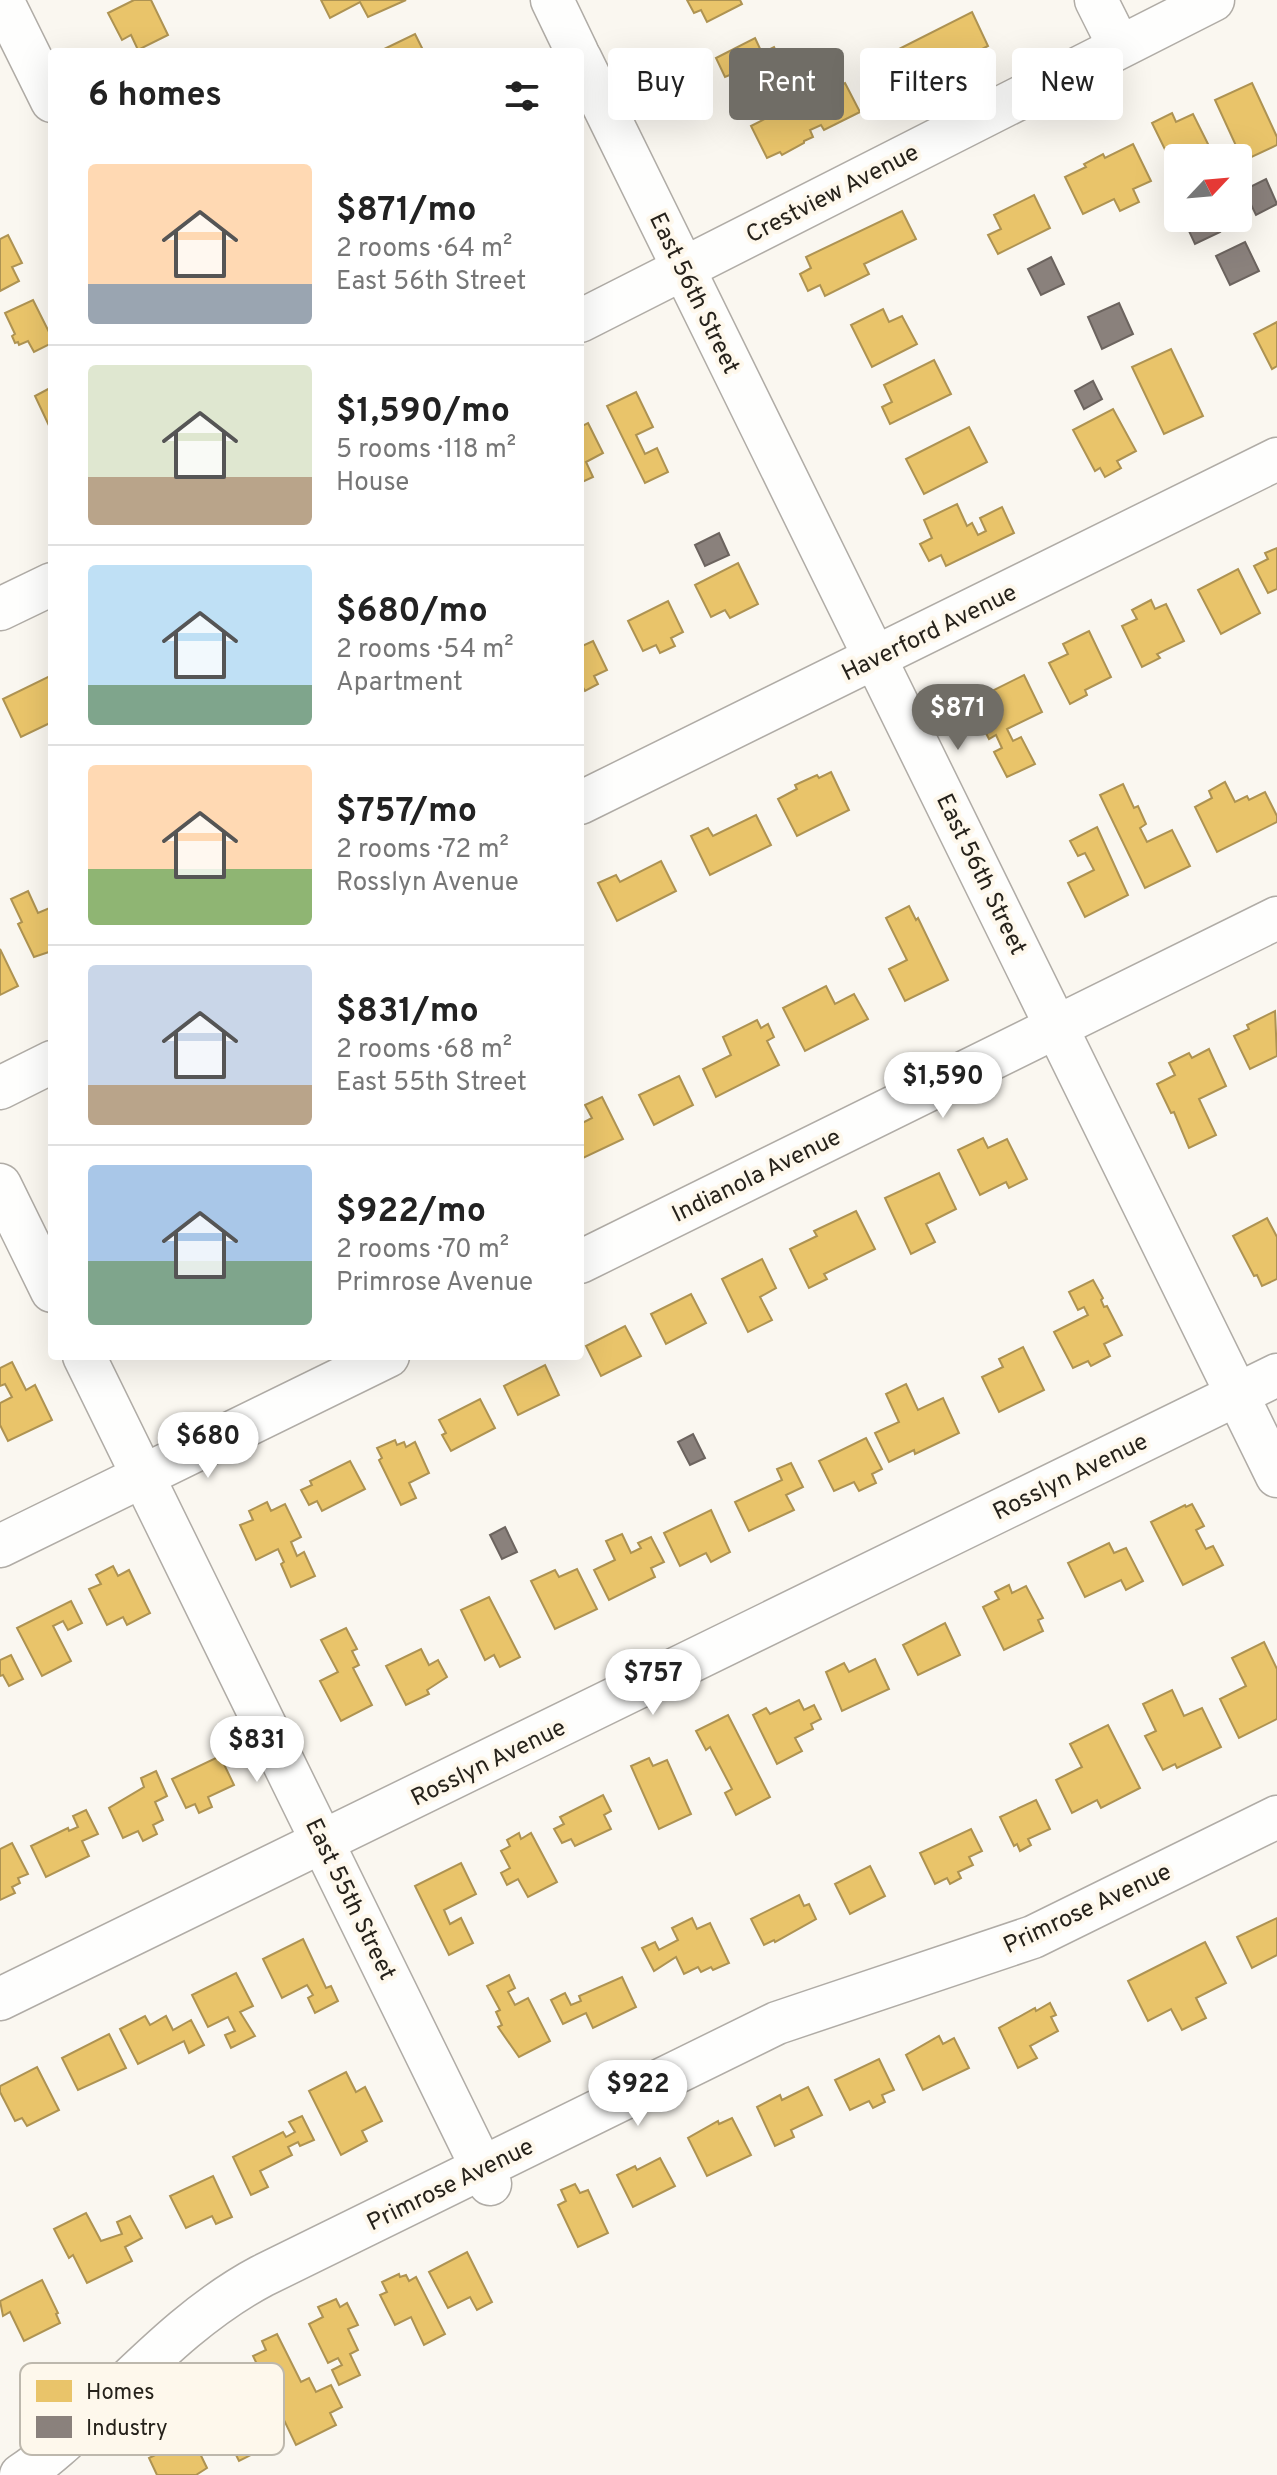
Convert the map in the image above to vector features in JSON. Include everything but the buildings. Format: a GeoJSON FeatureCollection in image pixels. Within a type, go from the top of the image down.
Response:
{"type":"FeatureCollection","features":[{"type":"Feature","properties":{"kind":"street"},"geometry":{"type":"LineString","coordinates":[[2,0],[48,93]]}},
{"type":"Feature","properties":{"kind":"street"},"geometry":{"type":"LineString","coordinates":[[552,0],[575,48]]}},
{"type":"Feature","properties":{"kind":"street"},"geometry":{"type":"LineString","coordinates":[[1096,0],[1119,46]]}},
{"type":"Feature","properties":{"kind":"street","name":"Crestview Avenue"},"geometry":{"type":"LineString","coordinates":[[584,319],[1213,0]]}},
{"type":"Feature","properties":{"kind":"street","name":"East 56th Street"},"geometry":{"type":"LineString","coordinates":[[584,66],[1277,1476]]}},
{"type":"Feature","properties":{"kind":"street","name":"Haverford Avenue"},"geometry":{"type":"LineString","coordinates":[[584,801],[1277,459]]}},
{"type":"Feature","properties":{"kind":"street"},"geometry":{"type":"LineString","coordinates":[[0,609],[48,586]]}},
{"type":"Feature","properties":{"kind":"street","name":"Indianola Avenue"},"geometry":{"type":"LineString","coordinates":[[584,1260],[1277,918]]}},
{"type":"Feature","properties":{"kind":"street"},"geometry":{"type":"LineString","coordinates":[[0,1088],[48,1064]]}},
{"type":"Feature","properties":{"kind":"street"},"geometry":{"type":"LineString","coordinates":[[0,1185],[48,1283]]}},
{"type":"Feature","properties":{"kind":"street","name":"East 55th Street"},"geometry":{"type":"LineString","coordinates":[[86,1360],[486,2176]]}},
{"type":"Feature","properties":{"kind":"street"},"geometry":{"type":"LineString","coordinates":[[0,1546],[380,1360]]}},
{"type":"Feature","properties":{"kind":"street","name":"Rosslyn Avenue"},"geometry":{"type":"LineString","coordinates":[[0,1999],[1277,1375]]}},
{"type":"Feature","properties":{"kind":"street","name":"Primrose Avenue"},"geometry":{"type":"LineString","coordinates":[[147,2363],[193,2320],[226,2296],[486,2176],[777,2023],[1033,1937],[1277,1817]]}},
{"type":"Feature","properties":{"kind":"street","name":"Primrose Avenue"},"geometry":{"type":"LineString","coordinates":[[21,2475],[47,2455]]}}]}
